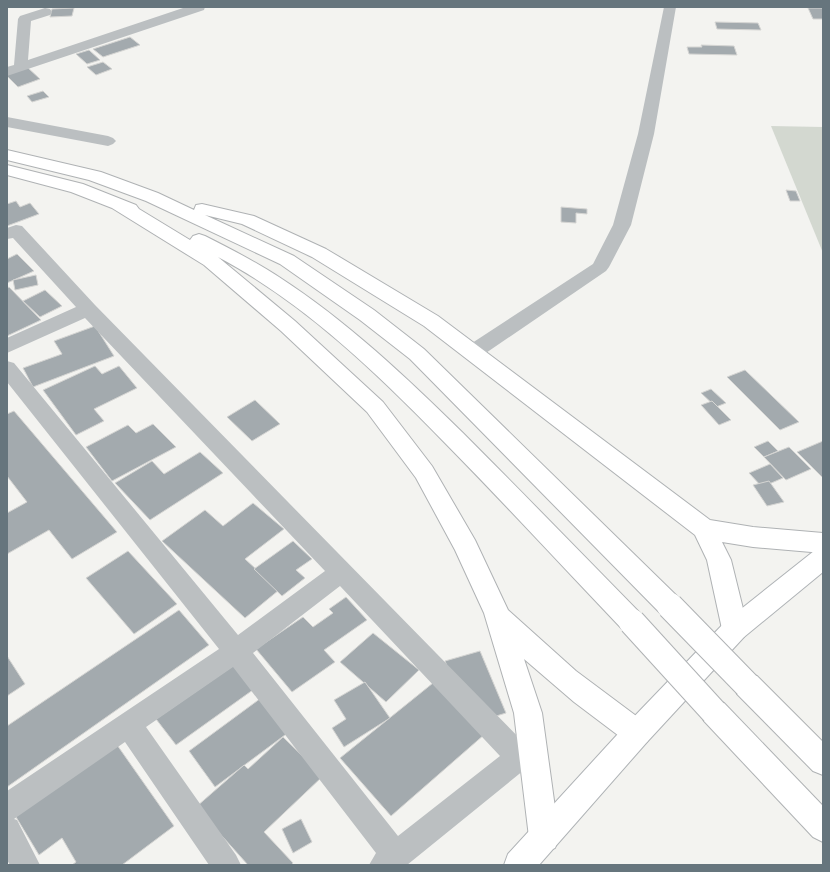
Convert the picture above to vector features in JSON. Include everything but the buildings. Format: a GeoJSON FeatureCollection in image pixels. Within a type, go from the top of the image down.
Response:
{"type":"FeatureCollection","features":[{"type":"Feature","properties":{"kind":"main road"},"geometry":{"type":"LineString","coordinates":[[7,156],[41,162],[95,176],[152,197],[287,260],[367,314],[417,354],[823,761]]}},
{"type":"Feature","properties":{"kind":"main road"},"geometry":{"type":"LineString","coordinates":[[7,170],[77,188],[160,221],[215,247],[271,279],[331,325],[401,385],[632,622],[714,712],[823,826]]}},
{"type":"Feature","properties":{"kind":"main road"},"geometry":{"type":"LineString","coordinates":[[152,197],[248,220],[319,253],[431,321],[473,352],[704,529],[719,560],[735,629]]}},
{"type":"Feature","properties":{"kind":"main road"},"geometry":{"type":"LineString","coordinates":[[116,203],[211,261],[288,326],[375,407],[424,472],[466,548],[497,613],[528,712],[544,837]]}},
{"type":"Feature","properties":{"kind":"main road"},"geometry":{"type":"LineString","coordinates":[[704,529],[753,537],[823,544]]}},
{"type":"Feature","properties":{"kind":"main road"},"geometry":{"type":"LineString","coordinates":[[519,865],[637,733],[735,629],[823,558]]}},
{"type":"Feature","properties":{"kind":"main road"},"geometry":{"type":"LineString","coordinates":[[497,613],[526,645],[559,675],[596,705],[637,733]]}},
{"type":"Feature","properties":{"kind":"street"},"geometry":{"type":"LineString","coordinates":[[7,72],[20,66],[198,7]]}},
{"type":"Feature","properties":{"kind":"street"},"geometry":{"type":"LineString","coordinates":[[473,352],[600,267],[622,225],[646,134],[670,7]]}},
{"type":"Feature","properties":{"kind":"street"},"geometry":{"type":"LineString","coordinates":[[20,66],[25,19],[45,12]]}},
{"type":"Feature","properties":{"kind":"street"},"geometry":{"type":"LineString","coordinates":[[7,122],[108,141]]}},
{"type":"Feature","properties":{"kind":"street"},"geometry":{"type":"LineString","coordinates":[[7,234],[16,230],[88,308],[519,757],[389,860],[236,651],[7,368]]}},
{"type":"Feature","properties":{"kind":"street"},"geometry":{"type":"LineString","coordinates":[[7,346],[88,308]]}},
{"type":"Feature","properties":{"kind":"street"},"geometry":{"type":"LineString","coordinates":[[7,808],[236,651],[341,572]]}},
{"type":"Feature","properties":{"kind":"street"},"geometry":{"type":"LineString","coordinates":[[128,724],[226,865]]}},
{"type":"Feature","properties":{"kind":"street"},"geometry":{"type":"LineString","coordinates":[[7,830],[25,865]]}},
{"type":"Feature","properties":{"kind":"shaded area"},"geometry":{"type":"Polygon","coordinates":[[[771,126],[823,127],[823,253],[771,126]]]}}]}
